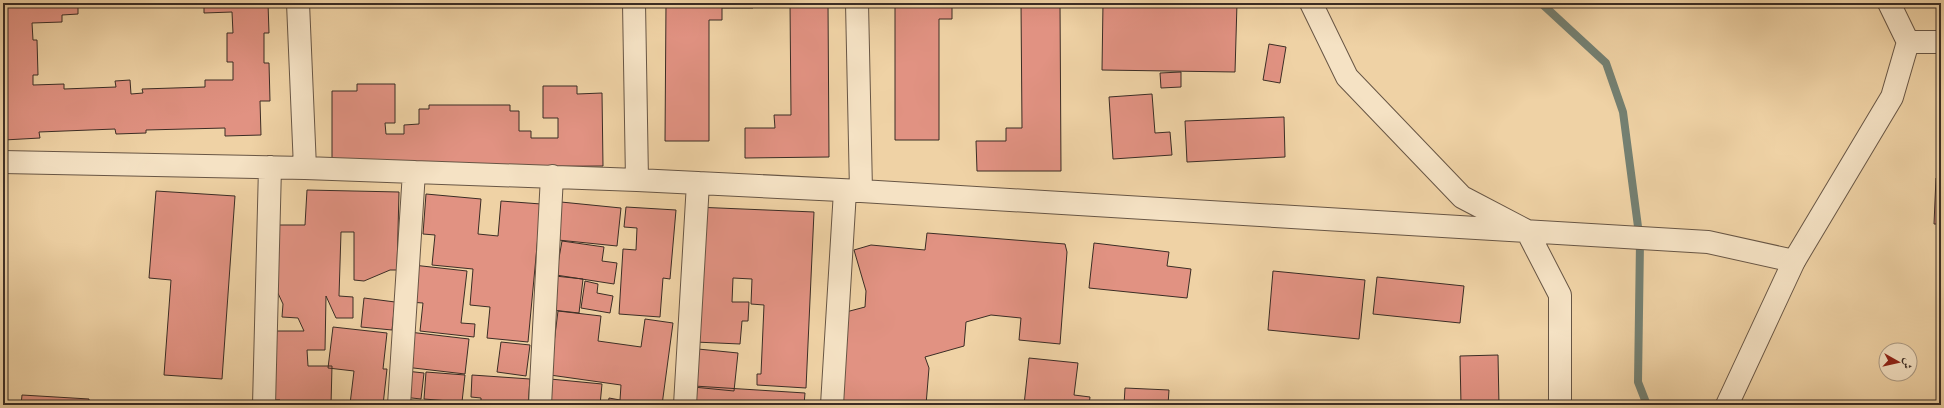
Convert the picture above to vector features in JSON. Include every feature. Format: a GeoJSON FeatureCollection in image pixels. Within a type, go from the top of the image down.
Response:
{"type":"FeatureCollection","features":[{"type":"Feature","properties":{"kind":"street"},"geometry":{"type":"LineString","coordinates":[[298,3],[305,168]]}},
{"type":"Feature","properties":{"kind":"street"},"geometry":{"type":"LineString","coordinates":[[634,3],[637,180]]}},
{"type":"Feature","properties":{"kind":"street"},"geometry":{"type":"LineString","coordinates":[[832,405],[853,191],[857,3]]}},
{"type":"Feature","properties":{"kind":"street"},"geometry":{"type":"LineString","coordinates":[[1311,3],[1347,77],[1462,197],[1526,231],[1560,295],[1560,405]]}},
{"type":"Feature","properties":{"kind":"street"},"geometry":{"type":"LineString","coordinates":[[1727,405],[1794,261],[1892,97],[1908,42],[1889,3]]}},
{"type":"Feature","properties":{"kind":"street"},"geometry":{"type":"LineString","coordinates":[[1908,42],[1941,42]]}},
{"type":"Feature","properties":{"kind":"street"},"geometry":{"type":"LineString","coordinates":[[3,162],[270,167],[552,176],[853,191],[1708,242],[1794,261]]}},
{"type":"Feature","properties":{"kind":"street"},"geometry":{"type":"LineString","coordinates":[[264,405],[270,167]]}},
{"type":"Feature","properties":{"kind":"street"},"geometry":{"type":"LineString","coordinates":[[399,405],[414,172]]}},
{"type":"Feature","properties":{"kind":"street"},"geometry":{"type":"LineString","coordinates":[[540,405],[552,176]]}},
{"type":"Feature","properties":{"kind":"street"},"geometry":{"type":"LineString","coordinates":[[685,405],[698,184]]}},
{"type":"Feature","properties":{"kind":"building"},"geometry":{"type":"Polygon","coordinates":[[[3,3],[78,3],[78,14],[62,15],[62,22],[32,23],[33,40],[37,40],[38,75],[33,75],[33,85],[64,84],[64,89],[116,87],[115,81],[130,80],[131,94],[143,93],[142,89],[205,87],[205,80],[233,80],[233,62],[227,62],[227,33],[233,33],[232,12],[204,13],[204,3],[268,3],[269,33],[264,33],[264,63],[269,63],[270,101],[260,101],[261,135],[225,136],[225,128],[146,130],[146,133],[116,134],[115,129],[39,132],[40,138],[4,140],[3,3]]]}},
{"type":"Feature","properties":{"kind":"building"},"geometry":{"type":"Polygon","coordinates":[[[666,3],[753,3],[753,8],[722,8],[722,20],[709,20],[709,141],[665,141],[666,3]]]}},
{"type":"Feature","properties":{"kind":"building"},"geometry":{"type":"Polygon","coordinates":[[[790,3],[828,3],[829,157],[745,158],[745,128],[775,128],[774,115],[791,115],[790,3]]]}},
{"type":"Feature","properties":{"kind":"building"},"geometry":{"type":"Polygon","coordinates":[[[895,3],[983,3],[983,7],[952,7],[952,19],[939,19],[939,140],[895,140],[895,3]]]}},
{"type":"Feature","properties":{"kind":"building"},"geometry":{"type":"Polygon","coordinates":[[[1021,3],[1060,3],[1061,171],[977,171],[976,141],[1006,141],[1006,128],[1022,128],[1021,3]]]}},
{"type":"Feature","properties":{"kind":"building"},"geometry":{"type":"Polygon","coordinates":[[[1103,3],[1237,3],[1235,72],[1102,70],[1103,3]]]}},
{"type":"Feature","properties":{"kind":"building"},"geometry":{"type":"Polygon","coordinates":[[[1269,44],[1286,47],[1280,83],[1263,80],[1269,44]]]}},
{"type":"Feature","properties":{"kind":"building"},"geometry":{"type":"Polygon","coordinates":[[[1181,72],[1181,87],[1161,88],[1160,73],[1181,72]]]}},
{"type":"Feature","properties":{"kind":"building"},"geometry":{"type":"Polygon","coordinates":[[[357,84],[395,84],[395,123],[385,123],[386,134],[404,134],[404,125],[419,124],[419,109],[429,109],[429,105],[510,105],[510,111],[519,111],[519,131],[531,131],[531,138],[558,138],[558,118],[543,118],[543,86],[577,86],[577,94],[602,93],[603,166],[332,168],[332,91],[357,91],[357,84]]]}},
{"type":"Feature","properties":{"kind":"building"},"geometry":{"type":"Polygon","coordinates":[[[1152,94],[1155,133],[1170,132],[1172,155],[1113,159],[1109,97],[1152,94]]]}},
{"type":"Feature","properties":{"kind":"building"},"geometry":{"type":"Polygon","coordinates":[[[1284,117],[1285,157],[1187,162],[1185,121],[1284,117]]]}},
{"type":"Feature","properties":{"kind":"building"},"geometry":{"type":"Polygon","coordinates":[[[1936,178],[1941,178],[1941,224],[1934,224],[1936,178]]]}},
{"type":"Feature","properties":{"kind":"building"},"geometry":{"type":"Polygon","coordinates":[[[307,190],[399,192],[397,270],[390,270],[364,281],[354,280],[354,232],[341,232],[339,296],[353,297],[353,318],[336,318],[326,296],[325,350],[307,350],[308,366],[332,366],[331,405],[279,405],[280,400],[274,400],[275,331],[304,331],[298,318],[282,317],[283,304],[276,289],[278,225],[305,225],[307,190]]]}},
{"type":"Feature","properties":{"kind":"building"},"geometry":{"type":"Polygon","coordinates":[[[156,191],[235,196],[222,379],[164,375],[171,280],[149,278],[156,191]]]}},
{"type":"Feature","properties":{"kind":"building"},"geometry":{"type":"Polygon","coordinates":[[[426,194],[481,199],[478,234],[498,236],[501,201],[541,204],[528,342],[487,338],[490,307],[470,305],[473,269],[432,265],[435,235],[423,234],[426,194]]]}},
{"type":"Feature","properties":{"kind":"building"},"geometry":{"type":"Polygon","coordinates":[[[561,202],[621,208],[617,246],[558,240],[561,202]]]}},
{"type":"Feature","properties":{"kind":"building"},"geometry":{"type":"Polygon","coordinates":[[[626,207],[676,210],[670,279],[663,278],[660,317],[619,314],[623,249],[636,250],[637,228],[624,227],[626,207]]]}},
{"type":"Feature","properties":{"kind":"building"},"geometry":{"type":"Polygon","coordinates":[[[695,207],[814,212],[806,388],[757,385],[757,374],[761,374],[764,305],[751,304],[752,279],[733,278],[732,302],[749,302],[748,321],[742,321],[740,344],[695,342],[695,207]]]}},
{"type":"Feature","properties":{"kind":"building"},"geometry":{"type":"Polygon","coordinates":[[[927,233],[1065,244],[1067,252],[1060,344],[1019,340],[1021,318],[991,315],[966,322],[964,346],[925,357],[929,368],[926,405],[838,405],[846,312],[865,307],[866,291],[854,250],[871,245],[925,250],[927,233]]]}},
{"type":"Feature","properties":{"kind":"building"},"geometry":{"type":"Polygon","coordinates":[[[562,241],[604,247],[602,261],[617,263],[614,284],[556,275],[562,241]]]}},
{"type":"Feature","properties":{"kind":"building"},"geometry":{"type":"Polygon","coordinates":[[[1094,243],[1169,252],[1167,266],[1191,269],[1187,298],[1089,288],[1094,243]]]}},
{"type":"Feature","properties":{"kind":"building"},"geometry":{"type":"Polygon","coordinates":[[[413,265],[467,271],[461,323],[475,324],[474,337],[420,331],[423,303],[409,302],[413,265]]]}},
{"type":"Feature","properties":{"kind":"building"},"geometry":{"type":"Polygon","coordinates":[[[1273,271],[1365,280],[1359,339],[1268,330],[1273,271]]]}},
{"type":"Feature","properties":{"kind":"building"},"geometry":{"type":"Polygon","coordinates":[[[555,276],[583,279],[579,313],[552,310],[555,276]]]}},
{"type":"Feature","properties":{"kind":"building"},"geometry":{"type":"Polygon","coordinates":[[[1377,277],[1464,286],[1460,323],[1373,314],[1377,277]]]}},
{"type":"Feature","properties":{"kind":"building"},"geometry":{"type":"Polygon","coordinates":[[[585,281],[598,284],[597,293],[613,296],[610,313],[581,308],[585,281]]]}},
{"type":"Feature","properties":{"kind":"building"},"geometry":{"type":"Polygon","coordinates":[[[364,298],[395,302],[392,330],[361,327],[364,298]]]}},
{"type":"Feature","properties":{"kind":"building"},"geometry":{"type":"Polygon","coordinates":[[[558,311],[601,316],[598,341],[641,347],[645,319],[673,323],[662,405],[608,405],[609,398],[620,400],[621,385],[550,375],[558,311]]]}},
{"type":"Feature","properties":{"kind":"building"},"geometry":{"type":"Polygon","coordinates":[[[333,327],[387,333],[383,369],[387,369],[383,405],[340,405],[340,403],[350,404],[354,371],[328,368],[333,327]]]}},
{"type":"Feature","properties":{"kind":"building"},"geometry":{"type":"Polygon","coordinates":[[[409,332],[469,339],[465,374],[405,367],[409,332]]]}},
{"type":"Feature","properties":{"kind":"building"},"geometry":{"type":"Polygon","coordinates":[[[501,342],[530,345],[526,376],[497,372],[501,342]]]}},
{"type":"Feature","properties":{"kind":"building"},"geometry":{"type":"Polygon","coordinates":[[[698,349],[738,353],[734,391],[683,386],[698,349]]]}},
{"type":"Feature","properties":{"kind":"building"},"geometry":{"type":"Polygon","coordinates":[[[1498,355],[1499,405],[1461,405],[1460,356],[1498,355]]]}},
{"type":"Feature","properties":{"kind":"building"},"geometry":{"type":"Polygon","coordinates":[[[1029,358],[1078,363],[1074,395],[1090,397],[1089,405],[1024,405],[1029,358]]]}},
{"type":"Feature","properties":{"kind":"building"},"geometry":{"type":"Polygon","coordinates":[[[406,371],[424,373],[421,399],[403,397],[406,371]]]}},
{"type":"Feature","properties":{"kind":"building"},"geometry":{"type":"Polygon","coordinates":[[[426,372],[465,375],[462,402],[424,399],[426,372]]]}},
{"type":"Feature","properties":{"kind":"building"},"geometry":{"type":"Polygon","coordinates":[[[472,375],[530,379],[528,405],[481,405],[481,398],[471,397],[472,375]]]}},
{"type":"Feature","properties":{"kind":"building"},"geometry":{"type":"Polygon","coordinates":[[[550,379],[602,384],[600,405],[547,405],[550,379]]]}},
{"type":"Feature","properties":{"kind":"building"},"geometry":{"type":"Polygon","coordinates":[[[694,386],[805,393],[804,405],[693,405],[694,386]]]}},
{"type":"Feature","properties":{"kind":"building"},"geometry":{"type":"Polygon","coordinates":[[[1125,388],[1169,390],[1168,405],[1124,405],[1125,388]]]}},
{"type":"Feature","properties":{"kind":"building"},"geometry":{"type":"Polygon","coordinates":[[[22,395],[89,399],[89,405],[21,405],[22,395]]]}},
{"type":"Feature","properties":{"kind":"building"},"geometry":{"type":"Polygon","coordinates":[[[400,399],[448,404],[399,405],[400,399]]]}},
{"type":"Feature","properties":{"kind":"waterway"},"geometry":{"type":"LineString","coordinates":[[1541,3],[1606,63],[1623,112],[1640,242],[1638,382],[1647,405]]}}]}
